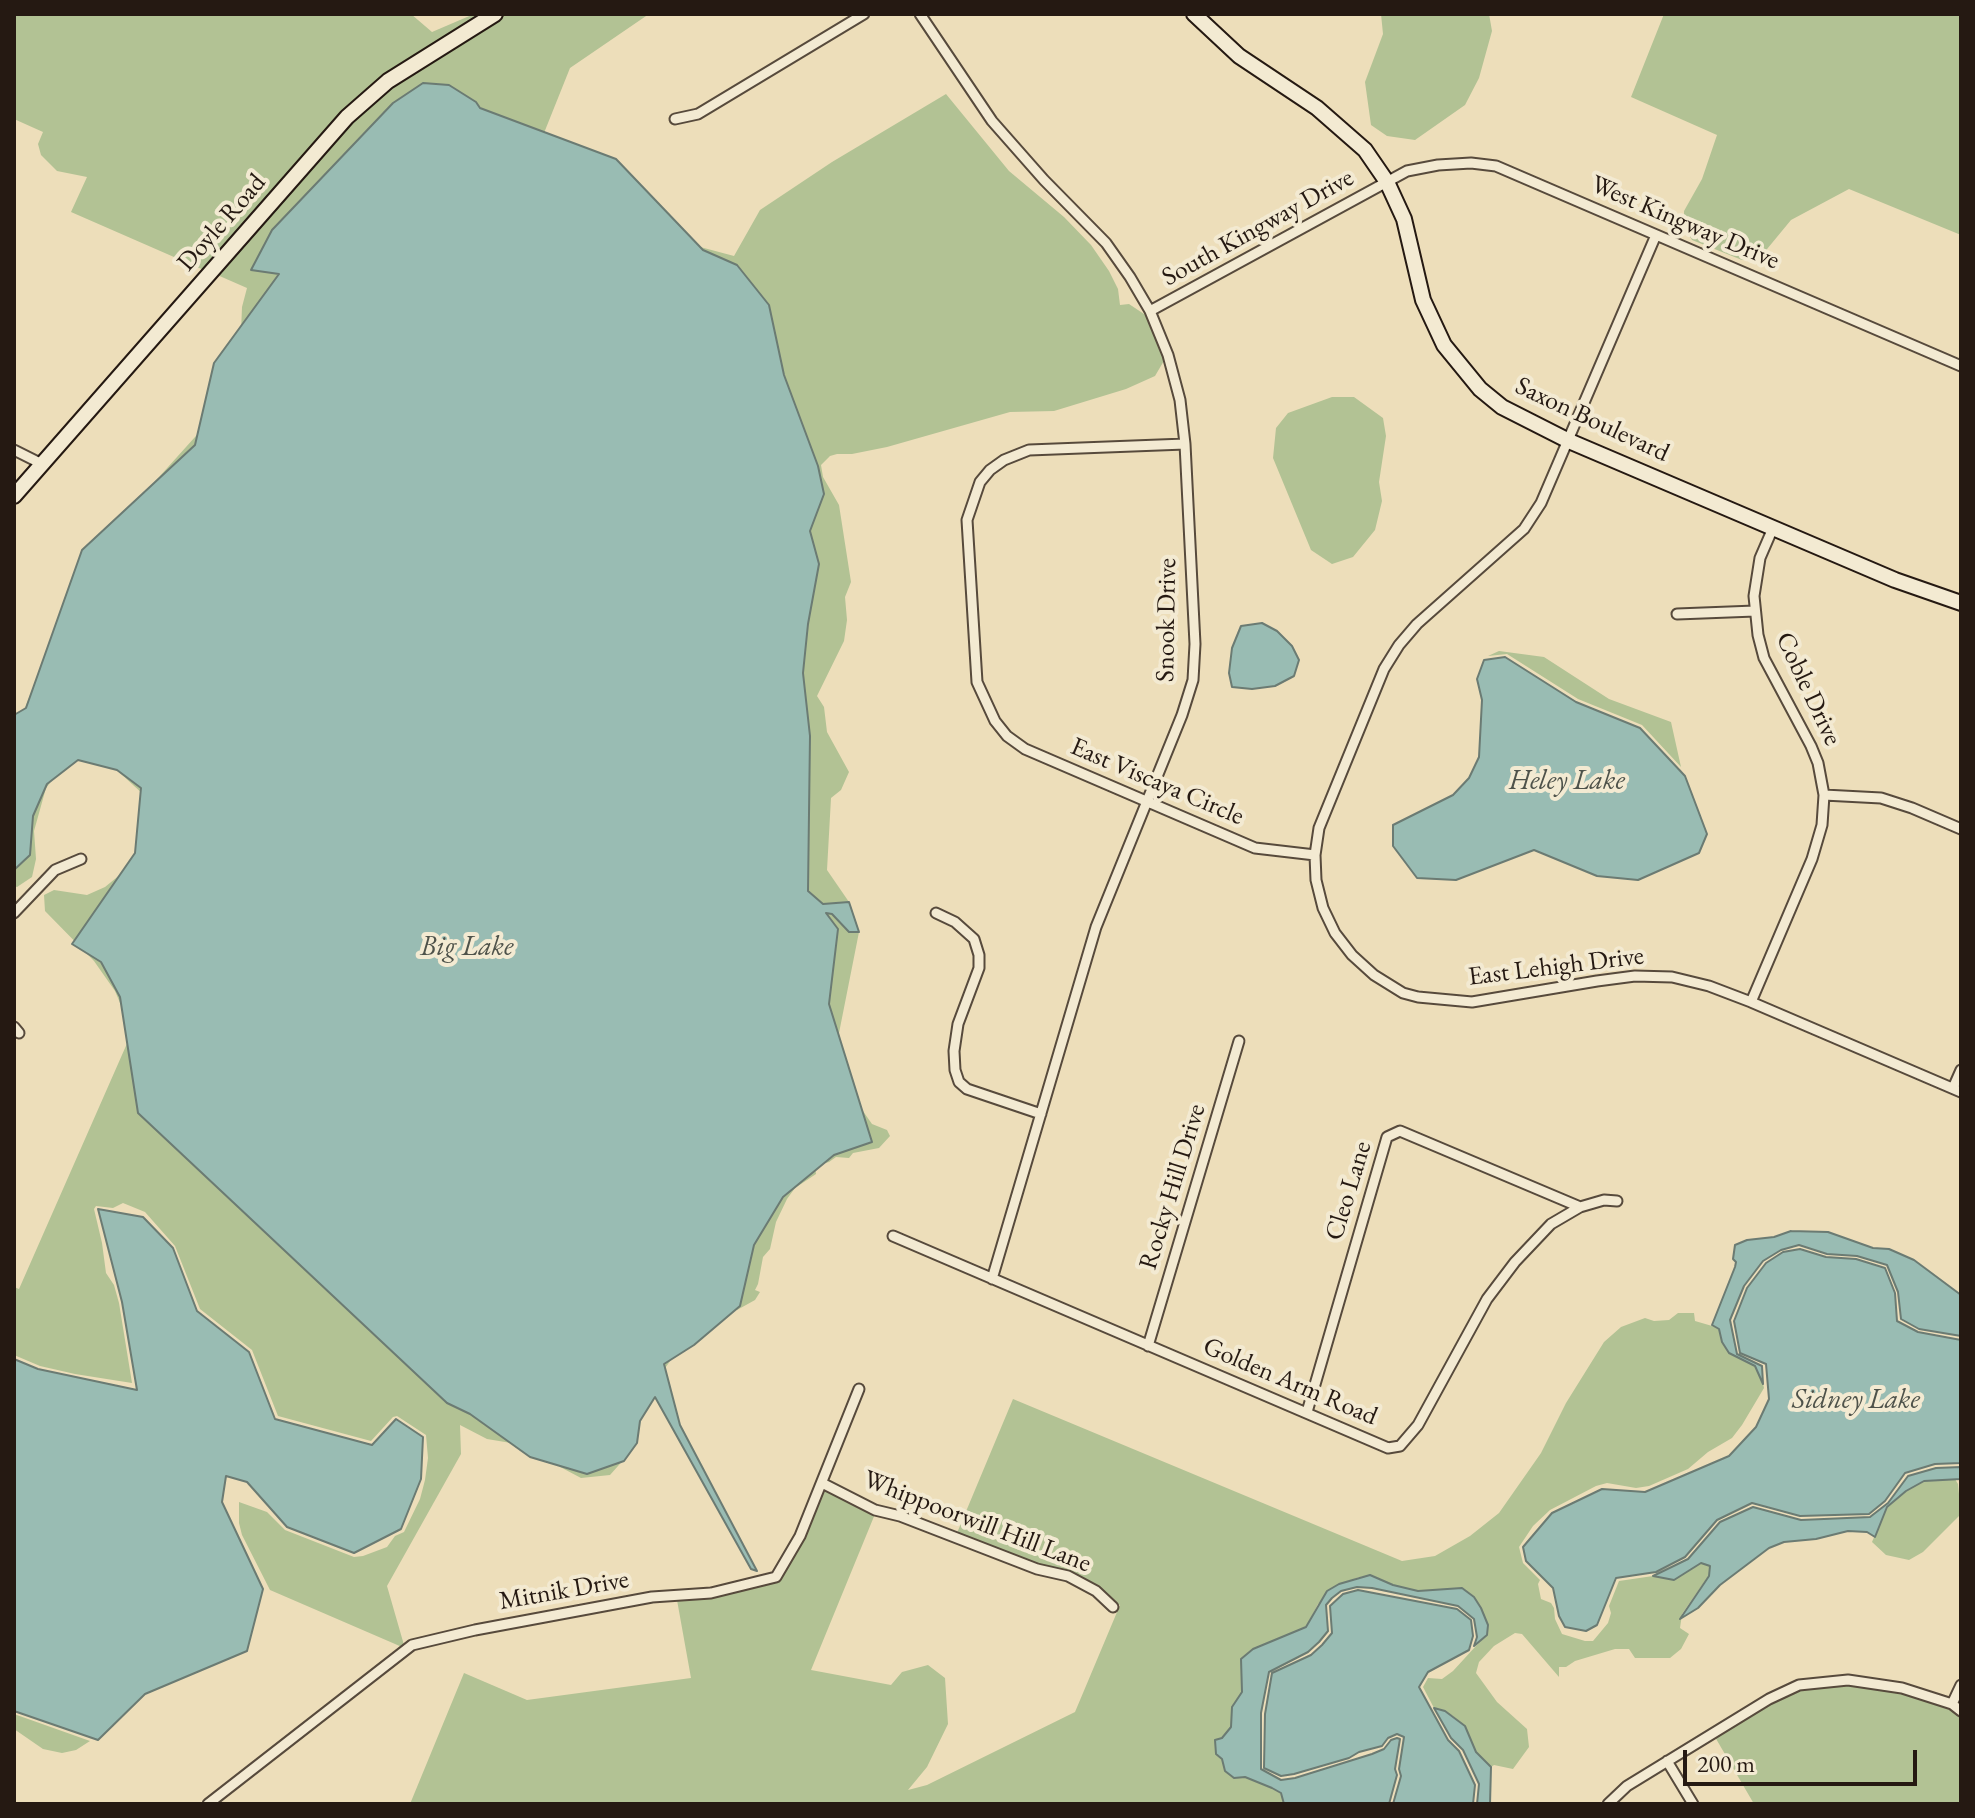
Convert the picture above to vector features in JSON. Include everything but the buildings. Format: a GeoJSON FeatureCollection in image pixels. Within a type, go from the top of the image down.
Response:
{"type":"FeatureCollection","features":[{"type":"Feature","properties":{"kind":"main road","name":"Doyle Road"},"geometry":{"type":"LineString","coordinates":[[14,496],[347,117],[388,81],[495,14]]}},
{"type":"Feature","properties":{"kind":"main road","name":"Saxon Boulevard"},"geometry":{"type":"LineString","coordinates":[[1194,14],[1247,62],[1340,126],[1365,150],[1387,182],[1404,219],[1423,300],[1444,345],[1480,389],[1502,407],[1569,441],[1913,587],[1961,603]]}},
{"type":"Feature","properties":{"kind":"street"},"geometry":{"type":"LineString","coordinates":[[675,119],[698,114],[864,14]]}},
{"type":"Feature","properties":{"kind":"street","name":"Snook Drive"},"geometry":{"type":"LineString","coordinates":[[920,14],[992,121],[1106,243],[1150,311],[1168,355],[1180,400],[1185,444],[1195,644],[1193,680],[1182,715],[1096,927],[992,1279]]}},
{"type":"Feature","properties":{"kind":"street","name":"West Kingway Drive"},"geometry":{"type":"LineString","coordinates":[[1387,182],[1407,171],[1438,165],[1471,163],[1496,166],[1961,366]]}},
{"type":"Feature","properties":{"kind":"street","name":"South Kingway Drive"},"geometry":{"type":"LineString","coordinates":[[1150,311],[1387,182]]}},
{"type":"Feature","properties":{"kind":"street"},"geometry":{"type":"LineString","coordinates":[[1315,855],[1327,806],[1384,669],[1417,624],[1524,529],[1541,503],[1656,235]]}},
{"type":"Feature","properties":{"kind":"street","name":"East Viscaya Circle"},"geometry":{"type":"LineString","coordinates":[[1185,444],[1029,450],[1004,460],[990,470],[980,482],[967,520],[977,682],[995,721],[1007,736],[1025,749],[1255,848],[1315,855]]}},
{"type":"Feature","properties":{"kind":"street"},"geometry":{"type":"LineString","coordinates":[[14,450],[42,464]]}},
{"type":"Feature","properties":{"kind":"street","name":"Coble Drive"},"geometry":{"type":"LineString","coordinates":[[1751,1002],[1812,859],[1822,825],[1824,795],[1818,763],[1811,746],[1764,658],[1755,611],[1754,596],[1760,558],[1773,528]]}},
{"type":"Feature","properties":{"kind":"street"},"geometry":{"type":"LineString","coordinates":[[1677,614],[1755,611]]}},
{"type":"Feature","properties":{"kind":"street"},"geometry":{"type":"LineString","coordinates":[[1824,795],[1881,798],[1961,829]]}},
{"type":"Feature","properties":{"kind":"street","name":"East Lehigh Drive"},"geometry":{"type":"LineString","coordinates":[[1315,855],[1316,880],[1323,908],[1335,933],[1352,955],[1374,975],[1403,993],[1443,1001],[1472,1002],[1635,976],[1672,977],[1709,986],[1751,1002],[1957,1090]]}},
{"type":"Feature","properties":{"kind":"street"},"geometry":{"type":"LineString","coordinates":[[14,913],[55,870],[81,859]]}},
{"type":"Feature","properties":{"kind":"street"},"geometry":{"type":"LineString","coordinates":[[936,913],[955,922],[974,939],[979,955],[979,968],[958,1024],[954,1051],[959,1082],[967,1089],[1041,1114]]}},
{"type":"Feature","properties":{"kind":"street","name":"Rocky Hill Drive"},"geometry":{"type":"LineString","coordinates":[[1148,1346],[1239,1041]]}},
{"type":"Feature","properties":{"kind":"street"},"geometry":{"type":"LineString","coordinates":[[1957,1090],[1961,1070]]}},
{"type":"Feature","properties":{"kind":"street","name":"Cleo Lane"},"geometry":{"type":"LineString","coordinates":[[1307,1412],[1387,1137],[1400,1131],[1580,1207]]}},
{"type":"Feature","properties":{"kind":"street","name":"Golden Arm Road"},"geometry":{"type":"LineString","coordinates":[[893,1236],[1388,1448],[1400,1446],[1418,1425],[1487,1299],[1551,1224],[1580,1207],[1604,1200],[1617,1201]]}},
{"type":"Feature","properties":{"kind":"street","name":"Mitnik Drive"},"geometry":{"type":"LineString","coordinates":[[208,1804],[412,1645],[652,1597],[711,1593],[776,1577],[795,1547],[859,1389]]}},
{"type":"Feature","properties":{"kind":"street","name":"Whippoorwill Hill Lane"},"geometry":{"type":"LineString","coordinates":[[822,1483],[875,1510],[913,1521],[1037,1569],[1068,1576],[1096,1591],[1113,1607]]}},
{"type":"Feature","properties":{"kind":"street"},"geometry":{"type":"LineString","coordinates":[[1608,1804],[1627,1786],[1667,1761],[1769,1699],[1799,1685],[1848,1680],[1902,1688],[1952,1704],[1961,1711]]}},
{"type":"Feature","properties":{"kind":"street"},"geometry":{"type":"LineString","coordinates":[[1952,1704],[1961,1685]]}},
{"type":"Feature","properties":{"kind":"street"},"geometry":{"type":"LineString","coordinates":[[1667,1761],[1693,1804]]}},
{"type":"Feature","properties":{"kind":"green space"},"geometry":{"type":"Polygon","coordinates":[[[14,14],[411,14],[432,32],[474,14],[486,14],[384,78],[206,271],[71,212],[87,177],[57,171],[41,155],[38,144],[43,132],[14,119],[14,14]]]}},
{"type":"Feature","properties":{"kind":"green space"},"geometry":{"type":"Polygon","coordinates":[[[503,14],[649,14],[570,68],[534,158],[564,212],[613,205],[664,228],[689,244],[734,256],[760,210],[832,162],[946,94],[1009,171],[1064,217],[1091,245],[1118,289],[1120,305],[1129,304],[1147,316],[1165,359],[1155,376],[1126,389],[1054,411],[1010,412],[887,447],[837,454],[821,465],[823,477],[839,505],[851,582],[845,597],[847,620],[844,641],[817,696],[824,707],[827,732],[849,772],[841,790],[831,798],[827,870],[849,902],[823,904],[809,892],[791,890],[767,858],[765,850],[802,809],[805,794],[800,746],[782,728],[776,696],[783,673],[778,647],[791,625],[805,619],[811,586],[811,553],[786,532],[769,523],[767,517],[772,501],[758,473],[759,423],[745,408],[745,382],[738,358],[732,351],[720,349],[702,359],[693,360],[677,349],[668,326],[681,308],[673,287],[673,278],[678,275],[619,228],[607,223],[595,223],[579,234],[571,244],[564,266],[531,311],[516,344],[480,379],[463,407],[437,429],[425,465],[387,504],[366,506],[348,513],[355,519],[359,538],[352,546],[328,555],[279,595],[268,627],[252,647],[248,666],[236,693],[238,715],[259,750],[259,779],[234,802],[200,872],[185,879],[176,892],[173,914],[183,936],[177,977],[179,1017],[184,1028],[206,1043],[227,1095],[260,1117],[282,1141],[287,1188],[298,1196],[332,1205],[370,1245],[385,1240],[395,1208],[403,1197],[424,1183],[463,1179],[477,1199],[495,1213],[510,1231],[511,1255],[517,1270],[514,1281],[522,1300],[537,1315],[549,1340],[557,1348],[556,1365],[544,1392],[544,1417],[553,1420],[565,1412],[576,1420],[583,1418],[585,1411],[582,1401],[591,1387],[591,1374],[577,1351],[577,1337],[581,1328],[595,1319],[609,1292],[613,1278],[602,1263],[616,1219],[633,1201],[651,1196],[671,1183],[674,1175],[664,1166],[662,1158],[667,1136],[673,1131],[700,1124],[714,1129],[727,1139],[741,1139],[750,1132],[755,1121],[754,1088],[761,1070],[749,1043],[750,1024],[772,986],[786,945],[804,919],[811,916],[832,913],[849,932],[859,932],[839,1033],[841,1063],[858,1104],[872,1124],[887,1130],[890,1136],[879,1148],[853,1153],[849,1158],[836,1157],[815,1166],[816,1174],[795,1188],[776,1222],[770,1249],[763,1257],[755,1290],[760,1292],[755,1300],[737,1310],[719,1308],[688,1336],[658,1378],[678,1415],[679,1425],[672,1423],[656,1392],[648,1386],[638,1430],[626,1457],[610,1475],[581,1478],[517,1444],[487,1439],[460,1425],[461,1454],[387,1586],[404,1645],[402,1647],[270,1590],[242,1535],[239,1502],[267,1512],[285,1530],[354,1557],[363,1556],[387,1547],[395,1536],[404,1532],[420,1499],[425,1480],[428,1458],[426,1435],[397,1416],[371,1441],[278,1416],[252,1350],[200,1309],[175,1246],[145,1212],[123,1203],[113,1208],[96,1206],[94,1209],[106,1273],[114,1285],[119,1303],[132,1383],[40,1366],[14,1355],[14,1287],[19,1289],[129,1039],[126,1017],[115,991],[94,961],[45,911],[44,895],[54,890],[87,895],[105,887],[127,869],[139,849],[144,795],[108,762],[74,757],[46,788],[34,831],[36,859],[32,877],[14,886],[14,714],[24,710],[52,640],[68,618],[88,576],[100,568],[118,576],[148,603],[154,622],[144,646],[149,661],[158,672],[180,676],[204,670],[227,651],[242,632],[244,592],[229,576],[215,568],[175,591],[128,553],[127,542],[150,487],[204,427],[240,358],[242,307],[247,288],[215,274],[351,120],[391,84],[503,14]],[[423,83],[393,103],[272,230],[251,270],[286,274],[307,290],[334,287],[380,259],[399,253],[415,241],[434,233],[443,235],[488,197],[498,149],[493,131],[476,102],[449,85],[423,83]]]}},
{"type":"Feature","properties":{"kind":"green space"},"geometry":{"type":"Polygon","coordinates":[[[1381,14],[1489,14],[1492,31],[1479,78],[1465,105],[1415,140],[1387,136],[1371,125],[1365,82],[1383,34],[1381,14]]]}},
{"type":"Feature","properties":{"kind":"green space"},"geometry":{"type":"Polygon","coordinates":[[[1664,14],[1961,14],[1961,235],[1849,189],[1791,220],[1758,260],[1742,260],[1692,240],[1684,227],[1684,211],[1702,179],[1717,135],[1631,97],[1664,14]]]}},
{"type":"Feature","properties":{"kind":"green space"},"geometry":{"type":"Polygon","coordinates":[[[1332,397],[1354,397],[1383,418],[1386,436],[1379,482],[1382,501],[1375,530],[1353,557],[1332,564],[1311,550],[1273,458],[1276,428],[1288,413],[1332,397]]]}},
{"type":"Feature","properties":{"kind":"green space"},"geometry":{"type":"Polygon","coordinates":[[[1499,651],[1544,657],[1609,699],[1671,722],[1681,767],[1642,725],[1578,699],[1507,654],[1488,656],[1499,651]]]}},
{"type":"Feature","properties":{"kind":"green space"},"geometry":{"type":"Polygon","coordinates":[[[1678,1313],[1694,1313],[1695,1321],[1719,1328],[1722,1342],[1729,1352],[1755,1366],[1761,1375],[1764,1388],[1742,1425],[1732,1438],[1688,1469],[1649,1486],[1636,1488],[1607,1483],[1596,1486],[1550,1510],[1533,1526],[1519,1547],[1523,1563],[1540,1580],[1541,1599],[1551,1603],[1554,1608],[1562,1634],[1585,1641],[1593,1641],[1608,1623],[1611,1613],[1609,1606],[1619,1581],[1653,1576],[1674,1580],[1701,1563],[1710,1566],[1711,1572],[1682,1614],[1680,1628],[1689,1634],[1681,1649],[1670,1658],[1635,1658],[1629,1649],[1615,1649],[1559,1667],[1559,1677],[1522,1634],[1515,1633],[1494,1646],[1479,1662],[1476,1673],[1497,1702],[1527,1729],[1529,1747],[1513,1769],[1491,1767],[1483,1762],[1465,1727],[1453,1716],[1434,1708],[1423,1687],[1428,1678],[1442,1679],[1453,1671],[1486,1635],[1488,1624],[1474,1597],[1462,1588],[1418,1591],[1370,1575],[1356,1578],[1318,1604],[1306,1627],[1253,1649],[1241,1659],[1242,1692],[1232,1707],[1231,1727],[1222,1738],[1222,1759],[1234,1778],[1245,1777],[1272,1788],[1281,1793],[1284,1804],[410,1804],[464,1673],[527,1700],[691,1678],[677,1600],[713,1597],[778,1581],[799,1549],[824,1488],[875,1514],[811,1670],[891,1685],[902,1672],[928,1665],[945,1678],[948,1724],[927,1767],[908,1790],[927,1785],[1075,1712],[1120,1605],[1038,1565],[957,1533],[1013,1399],[1402,1561],[1435,1556],[1470,1536],[1499,1513],[1541,1453],[1566,1403],[1604,1342],[1621,1327],[1645,1318],[1669,1320],[1678,1313]]]}},
{"type":"Feature","properties":{"kind":"green space"},"geometry":{"type":"Polygon","coordinates":[[[1934,1479],[1955,1479],[1961,1514],[1923,1552],[1909,1560],[1886,1555],[1872,1542],[1887,1507],[1906,1491],[1934,1479]]]}},
{"type":"Feature","properties":{"kind":"green space"},"geometry":{"type":"Polygon","coordinates":[[[1848,1684],[1901,1692],[1950,1708],[1961,1716],[1961,1804],[1754,1804],[1715,1737],[1801,1689],[1848,1684]]]}},
{"type":"Feature","properties":{"kind":"green space"},"geometry":{"type":"Polygon","coordinates":[[[14,1714],[90,1741],[76,1750],[62,1753],[43,1749],[14,1729],[14,1714]]]}},
{"type":"Feature","properties":{"kind":"water","name":"Big Lake"},"geometry":{"type":"Polygon","coordinates":[[[423,83],[449,85],[476,102],[480,108],[616,159],[703,250],[737,265],[769,305],[784,375],[818,466],[824,494],[810,531],[819,564],[803,673],[810,736],[808,891],[823,904],[849,902],[859,932],[849,932],[832,914],[826,913],[838,929],[829,1004],[872,1142],[834,1155],[783,1197],[754,1245],[740,1306],[694,1345],[664,1364],[680,1425],[757,1571],[751,1569],[655,1397],[640,1421],[637,1443],[624,1461],[587,1474],[530,1457],[470,1414],[447,1403],[138,1113],[120,997],[101,962],[72,944],[135,853],[141,788],[117,770],[78,760],[47,784],[33,816],[30,855],[14,870],[14,715],[26,708],[82,550],[195,445],[214,363],[279,274],[251,270],[272,230],[393,103],[423,83]]]}},
{"type":"Feature","properties":{"kind":"water"},"geometry":{"type":"Polygon","coordinates":[[[1262,623],[1277,631],[1292,646],[1299,660],[1294,676],[1275,686],[1252,689],[1232,687],[1229,673],[1232,648],[1241,626],[1262,623]]]}},
{"type":"Feature","properties":{"kind":"water","name":"Heley Lake"},"geometry":{"type":"Polygon","coordinates":[[[1505,657],[1576,702],[1640,728],[1685,776],[1707,834],[1699,853],[1638,880],[1597,876],[1534,850],[1456,880],[1417,878],[1393,846],[1393,825],[1453,795],[1469,778],[1479,757],[1482,700],[1477,679],[1484,660],[1505,657]]]}},
{"type":"Feature","properties":{"kind":"water"},"geometry":{"type":"Polygon","coordinates":[[[98,1209],[143,1217],[173,1248],[197,1311],[249,1352],[275,1419],[372,1445],[396,1419],[423,1437],[421,1479],[401,1529],[354,1553],[287,1527],[247,1482],[226,1476],[222,1502],[263,1589],[247,1651],[145,1694],[98,1740],[14,1711],[14,1359],[38,1369],[137,1390],[122,1302],[98,1209]]]}},
{"type":"Feature","properties":{"kind":"water"},"geometry":{"type":"Polygon","coordinates":[[[1791,1231],[1828,1232],[1873,1248],[1889,1249],[1914,1260],[1961,1295],[1961,1336],[1919,1329],[1901,1319],[1898,1292],[1887,1265],[1857,1256],[1827,1254],[1799,1245],[1781,1250],[1763,1261],[1744,1286],[1730,1320],[1737,1354],[1762,1366],[1763,1384],[1755,1366],[1729,1353],[1719,1329],[1712,1325],[1735,1267],[1735,1245],[1791,1231]]]}},
{"type":"Feature","properties":{"kind":"water","name":"Sidney Lake"},"geometry":{"type":"Polygon","coordinates":[[[1800,1249],[1826,1257],[1856,1259],[1885,1268],[1895,1293],[1897,1321],[1918,1332],[1961,1340],[1961,1463],[1935,1464],[1905,1473],[1885,1501],[1869,1514],[1800,1516],[1752,1503],[1717,1520],[1685,1557],[1656,1572],[1616,1578],[1597,1625],[1586,1631],[1565,1627],[1559,1616],[1553,1588],[1526,1561],[1523,1547],[1552,1513],[1602,1489],[1645,1492],[1729,1456],[1756,1427],[1769,1399],[1766,1364],[1740,1353],[1734,1321],[1747,1288],[1766,1263],[1783,1252],[1800,1249]]]}},
{"type":"Feature","properties":{"kind":"water"},"geometry":{"type":"Polygon","coordinates":[[[1961,1467],[1961,1479],[1924,1481],[1906,1491],[1887,1507],[1875,1537],[1867,1532],[1848,1531],[1816,1539],[1784,1542],[1769,1548],[1720,1585],[1698,1608],[1680,1619],[1709,1576],[1710,1566],[1701,1563],[1674,1580],[1653,1576],[1688,1559],[1720,1522],[1753,1507],[1801,1520],[1870,1517],[1888,1503],[1908,1476],[1936,1468],[1961,1467]]]}},
{"type":"Feature","properties":{"kind":"water"},"geometry":{"type":"Polygon","coordinates":[[[1370,1575],[1418,1591],[1462,1588],[1474,1597],[1481,1608],[1488,1625],[1487,1635],[1474,1646],[1477,1637],[1474,1619],[1458,1606],[1357,1587],[1341,1591],[1332,1598],[1326,1605],[1328,1631],[1319,1642],[1308,1652],[1269,1672],[1261,1713],[1261,1769],[1281,1780],[1295,1778],[1372,1754],[1397,1738],[1400,1739],[1395,1769],[1397,1775],[1389,1804],[1284,1804],[1281,1793],[1272,1788],[1245,1777],[1234,1778],[1225,1771],[1222,1759],[1216,1754],[1215,1740],[1222,1738],[1231,1727],[1232,1707],[1242,1692],[1241,1659],[1253,1649],[1306,1627],[1327,1591],[1370,1575]]]}},
{"type":"Feature","properties":{"kind":"water"},"geometry":{"type":"Polygon","coordinates":[[[1358,1590],[1457,1609],[1471,1620],[1473,1636],[1469,1650],[1428,1672],[1419,1687],[1448,1740],[1459,1751],[1475,1785],[1473,1804],[1393,1804],[1401,1776],[1399,1769],[1404,1737],[1397,1734],[1388,1738],[1382,1746],[1294,1774],[1281,1776],[1264,1768],[1265,1714],[1272,1673],[1311,1655],[1322,1645],[1332,1633],[1330,1606],[1343,1594],[1358,1590]]]}},
{"type":"Feature","properties":{"kind":"water"},"geometry":{"type":"Polygon","coordinates":[[[1434,1708],[1445,1711],[1465,1726],[1476,1752],[1491,1767],[1490,1804],[1477,1804],[1479,1784],[1463,1750],[1451,1738],[1434,1708]]]}}]}
